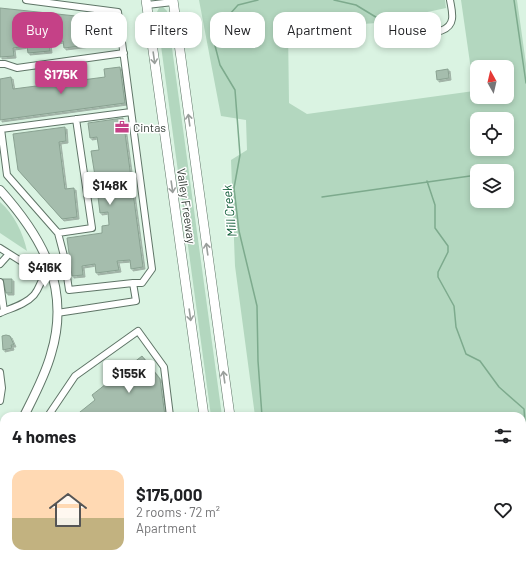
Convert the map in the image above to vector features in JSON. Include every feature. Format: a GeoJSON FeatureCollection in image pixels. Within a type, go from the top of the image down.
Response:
{"type":"FeatureCollection","features":[{"type":"Feature","properties":{"kind":"highway","name":"Valley Freeway"},"geometry":{"type":"LineString","coordinates":[[173,1],[229,412]]}},
{"type":"Feature","properties":{"kind":"highway","name":"Valley Freeway"},"geometry":{"type":"LineString","coordinates":[[147,3],[203,412]]}},
{"type":"Feature","properties":{"kind":"main road"},"geometry":{"type":"LineString","coordinates":[[0,190],[35,234],[51,270],[55,290],[57,313],[52,353],[43,377],[26,412]]}},
{"type":"Feature","properties":{"kind":"lane"},"geometry":{"type":"LineString","coordinates":[[26,0],[118,12],[132,112],[152,269],[142,282],[69,290],[64,256],[58,233],[7,175],[1,129],[132,112]]}},
{"type":"Feature","properties":{"kind":"lane"},"geometry":{"type":"LineString","coordinates":[[441,30],[449,26],[452,20],[450,0]]}},
{"type":"Feature","properties":{"kind":"lane"},"geometry":{"type":"LineString","coordinates":[[147,3],[173,1]]}},
{"type":"Feature","properties":{"kind":"lane"},"geometry":{"type":"LineString","coordinates":[[0,64],[5,64],[16,68],[124,53]]}},
{"type":"Feature","properties":{"kind":"lane"},"geometry":{"type":"LineString","coordinates":[[58,233],[92,228],[76,119]]}},
{"type":"Feature","properties":{"kind":"lane"},"geometry":{"type":"LineString","coordinates":[[0,248],[35,270],[51,270]]}},
{"type":"Feature","properties":{"kind":"lane"},"geometry":{"type":"LineString","coordinates":[[0,264],[8,254]]}},
{"type":"Feature","properties":{"kind":"lane"},"geometry":{"type":"LineString","coordinates":[[0,282],[2,312],[24,303],[34,296],[42,276],[51,270]]}},
{"type":"Feature","properties":{"kind":"lane"},"geometry":{"type":"LineString","coordinates":[[57,313],[136,302],[133,284]]}},
{"type":"Feature","properties":{"kind":"lane"},"geometry":{"type":"LineString","coordinates":[[51,412],[75,376],[138,331],[164,367],[170,412]]}},
{"type":"Feature","properties":{"kind":"lane"},"geometry":{"type":"LineString","coordinates":[[0,372],[2,388],[0,401]]}},
{"type":"Feature","properties":{"kind":"green space"},"geometry":{"type":"Polygon","coordinates":[[[199,0],[445,0],[446,8],[428,12],[374,12],[374,23],[366,24],[366,12],[273,12],[273,48],[288,48],[289,103],[307,114],[470,92],[470,104],[514,104],[514,60],[470,60],[470,63],[461,0],[517,0],[526,64],[526,412],[254,412],[235,266],[231,160],[247,150],[246,120],[221,116],[199,0]]]}},
{"type":"Feature","properties":{"kind":"green space"},"geometry":{"type":"Polygon","coordinates":[[[163,7],[167,12],[157,12],[159,8],[163,7]]]}},
{"type":"Feature","properties":{"kind":"green space"},"geometry":{"type":"Polygon","coordinates":[[[161,48],[172,48],[221,412],[210,412],[161,48]]]}},
{"type":"Feature","properties":{"kind":"green space"},"geometry":{"type":"Polygon","coordinates":[[[0,202],[10,212],[17,224],[27,251],[0,233],[0,202]]]}},
{"type":"Feature","properties":{"kind":"building"},"geometry":{"type":"Polygon","coordinates":[[[0,8],[38,12],[12,12],[12,48],[14,56],[0,57],[0,8]]]}},
{"type":"Feature","properties":{"kind":"building"},"geometry":{"type":"Polygon","coordinates":[[[63,15],[71,15],[71,47],[64,48],[63,15]]]}},
{"type":"Feature","properties":{"kind":"building"},"geometry":{"type":"Polygon","coordinates":[[[27,48],[50,48],[50,51],[28,53],[27,48]]]}},
{"type":"Feature","properties":{"kind":"building"},"geometry":{"type":"Polygon","coordinates":[[[120,67],[125,103],[0,120],[0,79],[11,77],[13,89],[44,85],[43,77],[74,73],[75,81],[105,77],[104,69],[120,67]]]}},
{"type":"Feature","properties":{"kind":"building"},"geometry":{"type":"Polygon","coordinates":[[[448,69],[449,78],[437,80],[436,71],[448,69]]]}},
{"type":"Feature","properties":{"kind":"building"},"geometry":{"type":"Polygon","coordinates":[[[123,118],[143,267],[131,269],[130,260],[117,261],[119,270],[96,273],[95,264],[82,266],[83,275],[72,276],[67,238],[102,233],[102,226],[109,225],[108,212],[100,213],[97,189],[104,188],[103,175],[95,176],[91,151],[99,150],[97,137],[90,138],[88,123],[123,118]]]}},
{"type":"Feature","properties":{"kind":"building"},"geometry":{"type":"Polygon","coordinates":[[[65,127],[66,141],[59,142],[65,189],[74,188],[77,217],[62,219],[18,170],[13,134],[65,127]]]}},
{"type":"Feature","properties":{"kind":"building"},"geometry":{"type":"Polygon","coordinates":[[[3,279],[12,279],[12,293],[6,293],[3,279]]]}},
{"type":"Feature","properties":{"kind":"building"},"geometry":{"type":"Polygon","coordinates":[[[2,336],[10,336],[14,345],[11,345],[12,348],[3,350],[2,336]]]}},
{"type":"Feature","properties":{"kind":"building"},"geometry":{"type":"Polygon","coordinates":[[[142,356],[160,379],[164,412],[80,412],[95,400],[92,395],[142,356]]]}},
{"type":"Feature","properties":{"kind":"waterway","name":"Mill Creek"},"geometry":{"type":"LineString","coordinates":[[258,0],[238,5],[212,34],[220,65],[235,90],[240,155],[234,188],[239,231],[257,306],[258,361],[262,412]]}},
{"type":"Feature","properties":{"kind":"waterway"},"geometry":{"type":"LineString","coordinates":[[334,0],[356,5],[374,16]]}},
{"type":"Feature","properties":{"kind":"waterway"},"geometry":{"type":"LineString","coordinates":[[514,0],[526,83]]}},
{"type":"Feature","properties":{"kind":"waterway"},"geometry":{"type":"LineString","coordinates":[[322,197],[470,176]]}},
{"type":"Feature","properties":{"kind":"waterway"},"geometry":{"type":"LineString","coordinates":[[427,181],[435,205],[435,228],[448,246],[448,252],[438,272],[438,277],[454,306],[456,327],[466,354],[480,361],[499,387],[524,409],[524,412]]}},
{"type":"Feature","properties":{"kind":"place","name":"Cintas"},"geometry":{"type":"Point","coordinates":[122,127]}}]}
